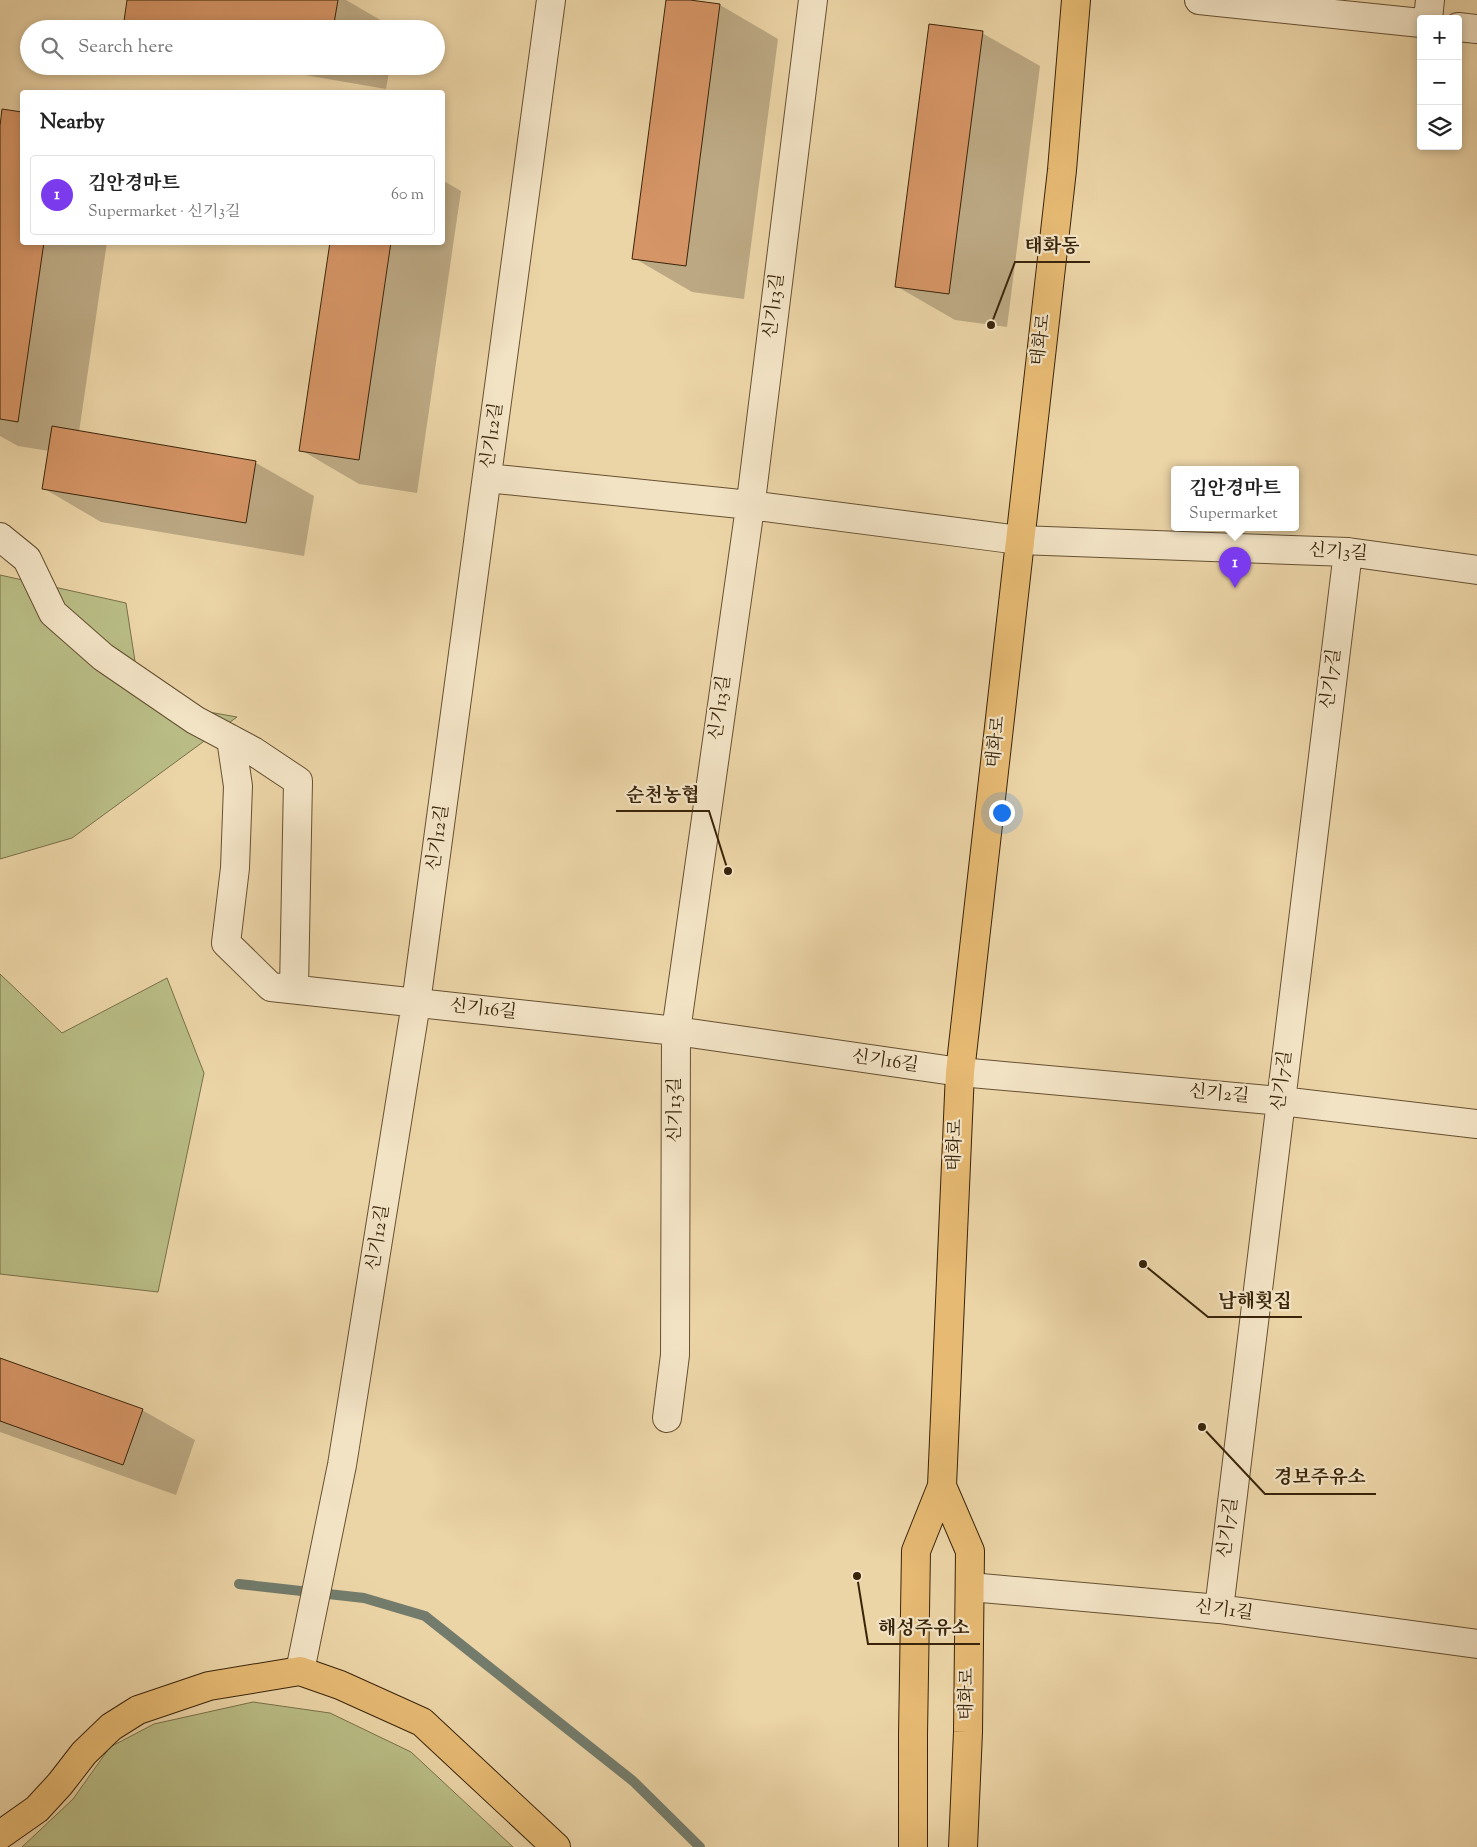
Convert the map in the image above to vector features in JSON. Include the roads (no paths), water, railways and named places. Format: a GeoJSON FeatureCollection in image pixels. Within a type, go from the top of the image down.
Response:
{"type":"FeatureCollection","features":[{"type":"Feature","properties":{"kind":"main road","name":"태화로"},"geometry":{"type":"LineString","coordinates":[[913,1847],[916,1551],[942,1486],[960,1072],[1062,170],[1076,0]]}},
{"type":"Feature","properties":{"kind":"main road","name":"태화로"},"geometry":{"type":"LineString","coordinates":[[942,1486],[970,1551],[968,1732],[963,1847]]}},
{"type":"Feature","properties":{"kind":"main road"},"geometry":{"type":"LineString","coordinates":[[0,1834],[37,1809],[60,1784],[84,1753],[111,1727],[138,1710],[208,1686],[300,1671],[340,1685],[422,1722],[556,1847]]}},
{"type":"Feature","properties":{"kind":"street","name":"신기12길"},"geometry":{"type":"LineString","coordinates":[[300,1671],[344,1455],[416,1003],[551,0]]}},
{"type":"Feature","properties":{"kind":"street","name":"신기13길"},"geometry":{"type":"LineString","coordinates":[[667,1418],[675,1355],[676,1031],[750,505],[813,0]]}},
{"type":"Feature","properties":{"kind":"street"},"geometry":{"type":"LineString","coordinates":[[1199,0],[1289,4],[1417,22]]}},
{"type":"Feature","properties":{"kind":"street"},"geometry":{"type":"LineString","coordinates":[[1428,15],[1430,0]]}},
{"type":"Feature","properties":{"kind":"street"},"geometry":{"type":"LineString","coordinates":[[1462,27],[1477,29]]}},
{"type":"Feature","properties":{"kind":"street","name":"신기3길"},"geometry":{"type":"LineString","coordinates":[[487,478],[750,505],[1019,540],[1348,552],[1477,570]]}},
{"type":"Feature","properties":{"kind":"street"},"geometry":{"type":"LineString","coordinates":[[0,537],[27,559],[53,613],[103,657],[195,720],[253,751],[298,781],[294,989]]}},
{"type":"Feature","properties":{"kind":"street","name":"신기7길"},"geometry":{"type":"LineString","coordinates":[[1219,1610],[1348,552]]}},
{"type":"Feature","properties":{"kind":"street","name":"신기16길"},"geometry":{"type":"LineString","coordinates":[[231,739],[238,786],[235,868],[226,943],[272,987],[676,1031],[960,1072]]}},
{"type":"Feature","properties":{"kind":"street","name":"신기2길"},"geometry":{"type":"LineString","coordinates":[[960,1072],[1281,1101],[1477,1124]]}},
{"type":"Feature","properties":{"kind":"street","name":"신기1길"},"geometry":{"type":"LineString","coordinates":[[970,1587],[1219,1610],[1477,1644]]}},
{"type":"Feature","properties":{"kind":"waterway"},"geometry":{"type":"LineString","coordinates":[[239,1584],[364,1598],[425,1616],[633,1781],[700,1847]]}},
{"type":"Feature","properties":{"kind":"place","name":"태화동"},"geometry":{"type":"Point","coordinates":[991,325]}},
{"type":"Feature","properties":{"kind":"place","name":"김안경마트"},"geometry":{"type":"Point","coordinates":[1235,588]}},
{"type":"Feature","properties":{"kind":"place","name":"순천농협"},"geometry":{"type":"Point","coordinates":[728,871]}},
{"type":"Feature","properties":{"kind":"place","name":"남해횟집"},"geometry":{"type":"Point","coordinates":[1143,1264]}},
{"type":"Feature","properties":{"kind":"place","name":"경보주유소"},"geometry":{"type":"Point","coordinates":[1202,1427]}},
{"type":"Feature","properties":{"kind":"place","name":"해성주유소"},"geometry":{"type":"Point","coordinates":[857,1576]}}]}
